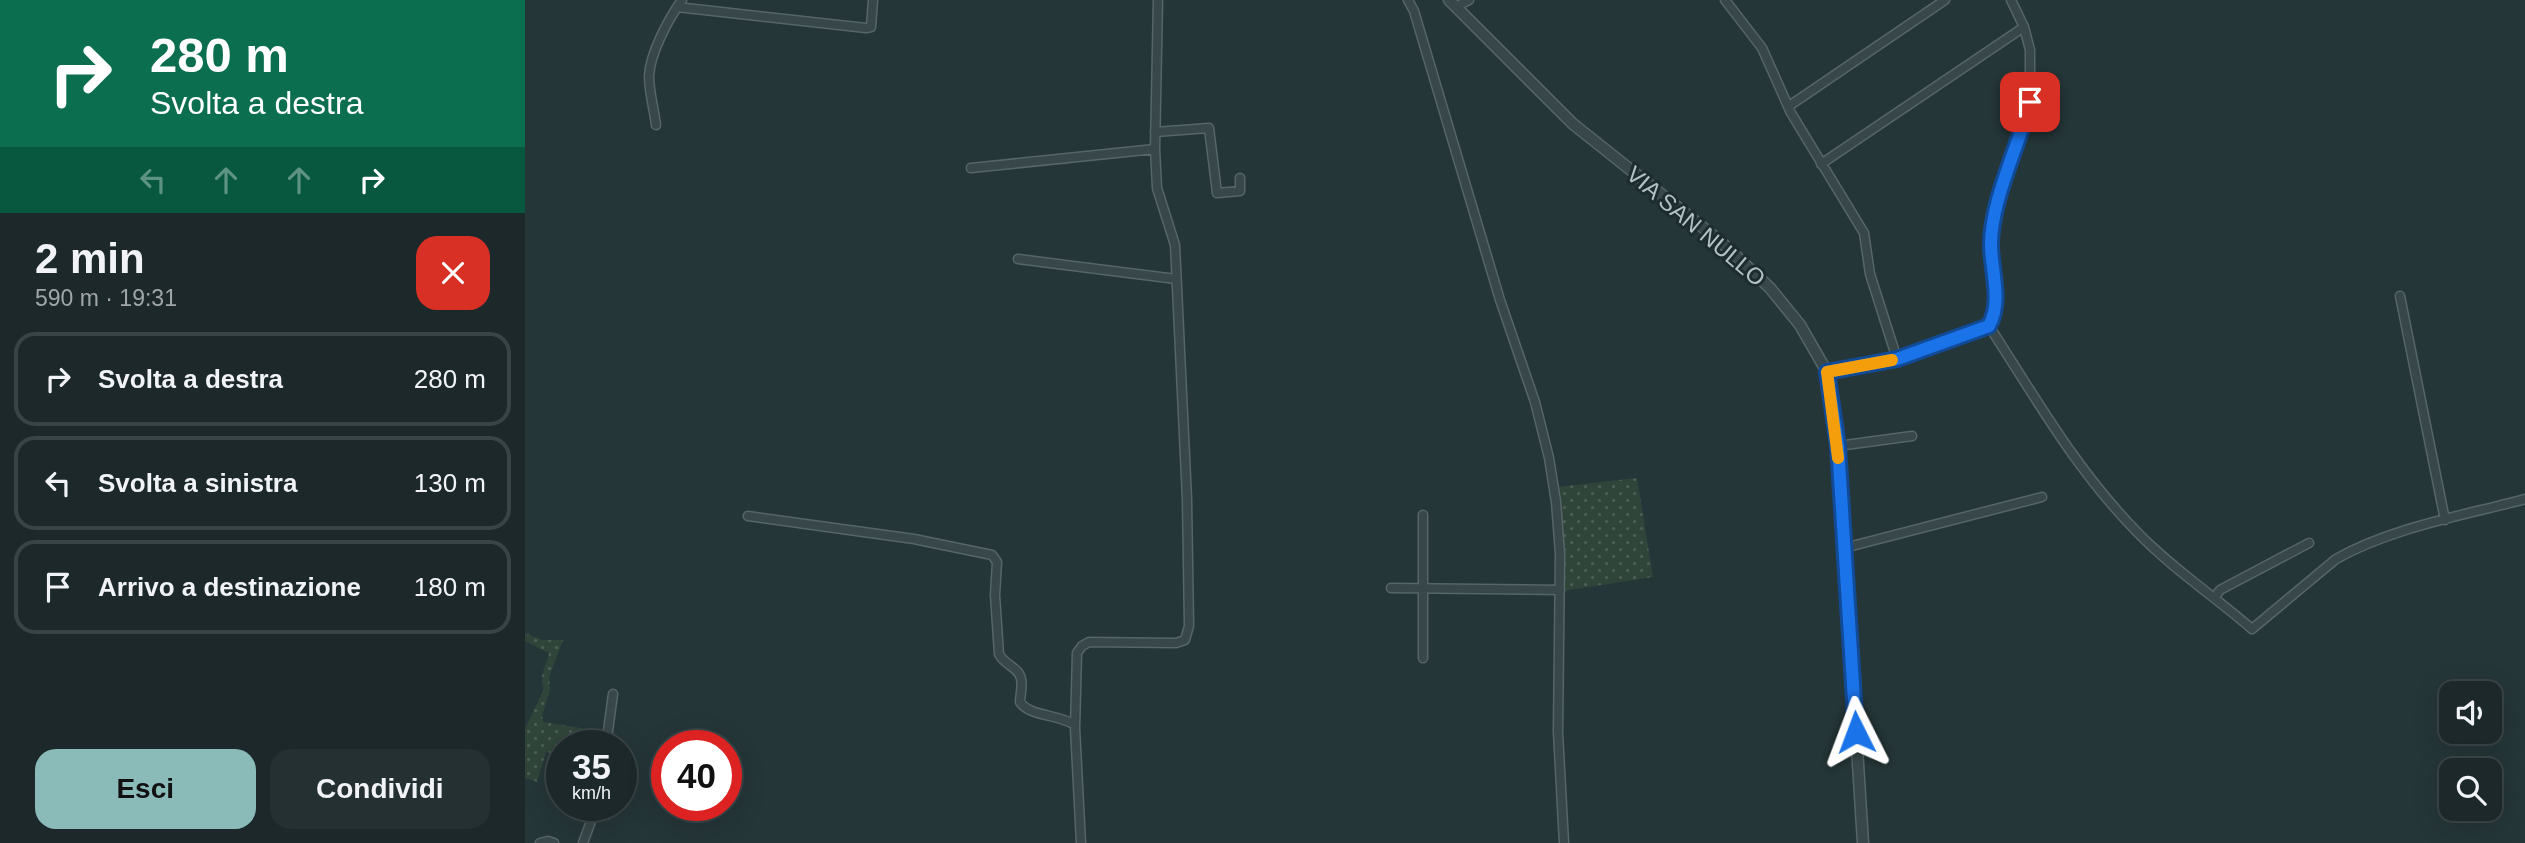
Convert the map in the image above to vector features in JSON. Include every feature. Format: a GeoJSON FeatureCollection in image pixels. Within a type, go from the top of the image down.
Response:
{"type":"FeatureCollection","features":[{"type":"Feature","properties":{"kind":"street"},"geometry":{"type":"LineString","coordinates":[[656,125],[649,76],[651,65],[667,24],[679,4],[866,28],[871,27],[873,0]]}},
{"type":"Feature","properties":{"kind":"street"},"geometry":{"type":"LineString","coordinates":[[1081,843],[1075,725],[1077,653],[1089,642],[1176,643],[1185,639],[1188,633],[1187,512],[1175,245],[1157,188],[1155,149],[1159,0]]}},
{"type":"Feature","properties":{"kind":"street"},"geometry":{"type":"LineString","coordinates":[[1408,0],[1414,11],[1476,223],[1543,434],[1556,502],[1560,590],[1558,732],[1564,843]]}},
{"type":"Feature","properties":{"kind":"street"},"geometry":{"type":"LineString","coordinates":[[1453,4],[1469,0]]}},
{"type":"Feature","properties":{"kind":"street"},"geometry":{"type":"LineString","coordinates":[[1725,0],[1762,48],[1796,122],[1864,233],[1870,274],[1897,359]]}},
{"type":"Feature","properties":{"kind":"street"},"geometry":{"type":"LineString","coordinates":[[1789,106],[1945,0]]}},
{"type":"Feature","properties":{"kind":"street"},"geometry":{"type":"LineString","coordinates":[[1827,372],[1897,359],[1989,326],[1996,314],[1991,248],[1994,222],[2030,102],[2030,50],[2024,27],[2011,0]]}},
{"type":"Feature","properties":{"kind":"street","name":"VIA SAN NULLO"},"geometry":{"type":"LineString","coordinates":[[1453,4],[1573,124],[1720,241],[1770,288],[1800,325],[1827,372],[1838,446],[1863,843]]}},
{"type":"Feature","properties":{"kind":"street"},"geometry":{"type":"LineString","coordinates":[[1821,164],[2024,27]]}},
{"type":"Feature","properties":{"kind":"street"},"geometry":{"type":"LineString","coordinates":[[1155,132],[1209,128],[1217,193],[1240,191],[1240,178]]}},
{"type":"Feature","properties":{"kind":"street"},"geometry":{"type":"LineString","coordinates":[[971,168],[1155,149]]}},
{"type":"Feature","properties":{"kind":"street"},"geometry":{"type":"LineString","coordinates":[[1018,259],[1176,279]]}},
{"type":"Feature","properties":{"kind":"street"},"geometry":{"type":"LineString","coordinates":[[2400,296],[2445,520]]}},
{"type":"Feature","properties":{"kind":"street"},"geometry":{"type":"LineString","coordinates":[[1989,326],[2070,454],[2097,488],[2165,559],[2252,629],[2336,559],[2350,552],[2401,532],[2525,499]]}},
{"type":"Feature","properties":{"kind":"street"},"geometry":{"type":"LineString","coordinates":[[1838,446],[1912,436]]}},
{"type":"Feature","properties":{"kind":"street"},"geometry":{"type":"LineString","coordinates":[[1844,548],[2042,497]]}},
{"type":"Feature","properties":{"kind":"street"},"geometry":{"type":"LineString","coordinates":[[1423,515],[1423,659]]}},
{"type":"Feature","properties":{"kind":"street"},"geometry":{"type":"LineString","coordinates":[[748,516],[914,539],[992,555],[997,562],[995,595],[999,654],[1021,678],[1020,702],[1027,710],[1060,717],[1075,725]]}},
{"type":"Feature","properties":{"kind":"street"},"geometry":{"type":"LineString","coordinates":[[2215,597],[2220,590],[2309,543]]}},
{"type":"Feature","properties":{"kind":"street"},"geometry":{"type":"LineString","coordinates":[[1391,588],[1560,590]]}},
{"type":"Feature","properties":{"kind":"street"},"geometry":{"type":"LineString","coordinates":[[608,730],[613,694]]}},
{"type":"Feature","properties":{"kind":"street"},"geometry":{"type":"LineString","coordinates":[[583,843],[591,821]]}},
{"type":"Feature","properties":{"kind":"street"},"geometry":{"type":"LineString","coordinates":[[540,843],[554,843]]}},
{"type":"Feature","properties":{"kind":"green space"},"geometry":{"type":"Polygon","coordinates":[[[1637,478],[1653,577],[1563,591],[1557,487],[1637,478]]]}},
{"type":"Feature","properties":{"kind":"green space"},"geometry":{"type":"Polygon","coordinates":[[[525,633],[542,640],[563,640],[549,677],[550,690],[542,716],[543,722],[593,730],[546,730],[546,752],[537,782],[526,778],[525,780],[525,729],[544,689],[542,675],[549,653],[525,641],[525,633]]]}},
{"type":"Feature","properties":{"kind":"slow traffic"},"geometry":{"type":"LineString","coordinates":[[1838,458],[1827,372],[1892,360]]}},
{"type":"Feature","properties":{"kind":"route"},"geometry":{"type":"LineString","coordinates":[[1856,732],[1838,446],[1827,372],[1897,359],[1989,326],[1996,314],[1991,236],[2030,102]]}}]}
